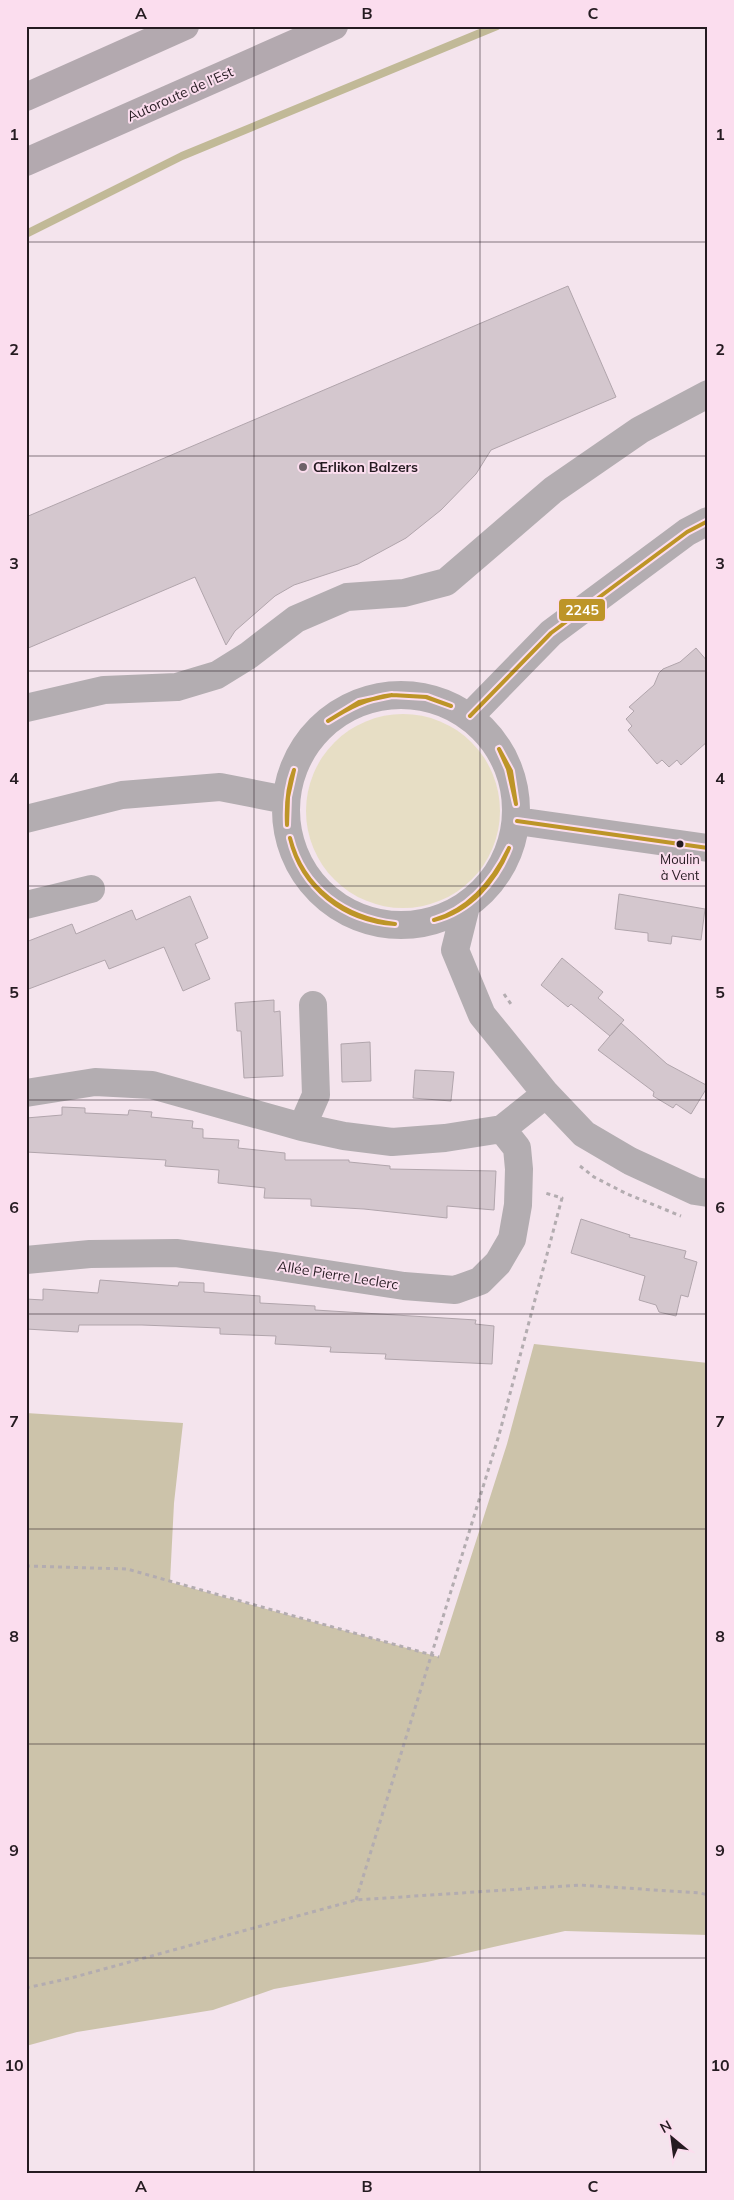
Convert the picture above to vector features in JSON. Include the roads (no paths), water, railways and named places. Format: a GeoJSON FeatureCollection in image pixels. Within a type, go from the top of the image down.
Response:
{"type":"FeatureCollection","features":[{"type":"Feature","properties":{"kind":"highway"},"geometry":{"type":"LineString","coordinates":[[26,96],[185,26]]}},
{"type":"Feature","properties":{"kind":"highway","name":"Autoroute de l’Est"},"geometry":{"type":"LineString","coordinates":[[26,162],[334,26]]}},
{"type":"Feature","properties":{"kind":"street"},"geometry":{"type":"LineString","coordinates":[[26,708],[104,690],[177,687],[217,674],[249,654],[296,619],[347,597],[404,593],[446,582],[553,490],[640,430],[708,394]]}},
{"type":"Feature","properties":{"kind":"street"},"geometry":{"type":"LineString","coordinates":[[470,716],[551,633],[687,532],[708,521]]}},
{"type":"Feature","properties":{"kind":"street"},"geometry":{"type":"LineString","coordinates":[[404,694],[438,700],[470,716],[498,745],[514,781],[517,821],[508,854],[491,883],[466,906],[435,921],[398,926],[361,919],[328,900],[303,872],[288,838],[286,800],[294,766],[312,736],[338,713],[370,698],[404,694]]}},
{"type":"Feature","properties":{"kind":"street"},"geometry":{"type":"LineString","coordinates":[[26,819],[122,795],[220,787],[286,800]]}},
{"type":"Feature","properties":{"kind":"street"},"geometry":{"type":"LineString","coordinates":[[517,821],[708,848]]}},
{"type":"Feature","properties":{"kind":"street"},"geometry":{"type":"LineString","coordinates":[[26,905],[90,889]]}},
{"type":"Feature","properties":{"kind":"street"},"geometry":{"type":"LineString","coordinates":[[466,906],[454,950],[482,1015],[546,1094],[584,1134],[630,1162],[695,1192],[708,1194]]}},
{"type":"Feature","properties":{"kind":"street"},"geometry":{"type":"LineString","coordinates":[[302,1127],[316,1095],[313,1006]]}},
{"type":"Feature","properties":{"kind":"street"},"geometry":{"type":"LineString","coordinates":[[26,1093],[95,1082],[152,1085],[302,1127],[344,1136],[392,1142],[445,1138],[502,1128],[546,1094]]}},
{"type":"Feature","properties":{"kind":"street","name":"Allée Pierre Leclerc"},"geometry":{"type":"LineString","coordinates":[[26,1260],[90,1254],[176,1253],[404,1286],[454,1290],[480,1281],[498,1263],[512,1239],[518,1205],[519,1169],[517,1148],[502,1128]]}},
{"type":"Feature","properties":{"kind":"waterway"},"geometry":{"type":"LineString","coordinates":[[26,234],[182,156],[497,26]]}},
{"type":"Feature","properties":{"kind":"place","name":"Œrlikon Balzers"},"geometry":{"type":"Point","coordinates":[303,467]}},
{"type":"Feature","properties":{"kind":"place","name":"Moulin à Vent"},"geometry":{"type":"Point","coordinates":[680,844]}}]}
